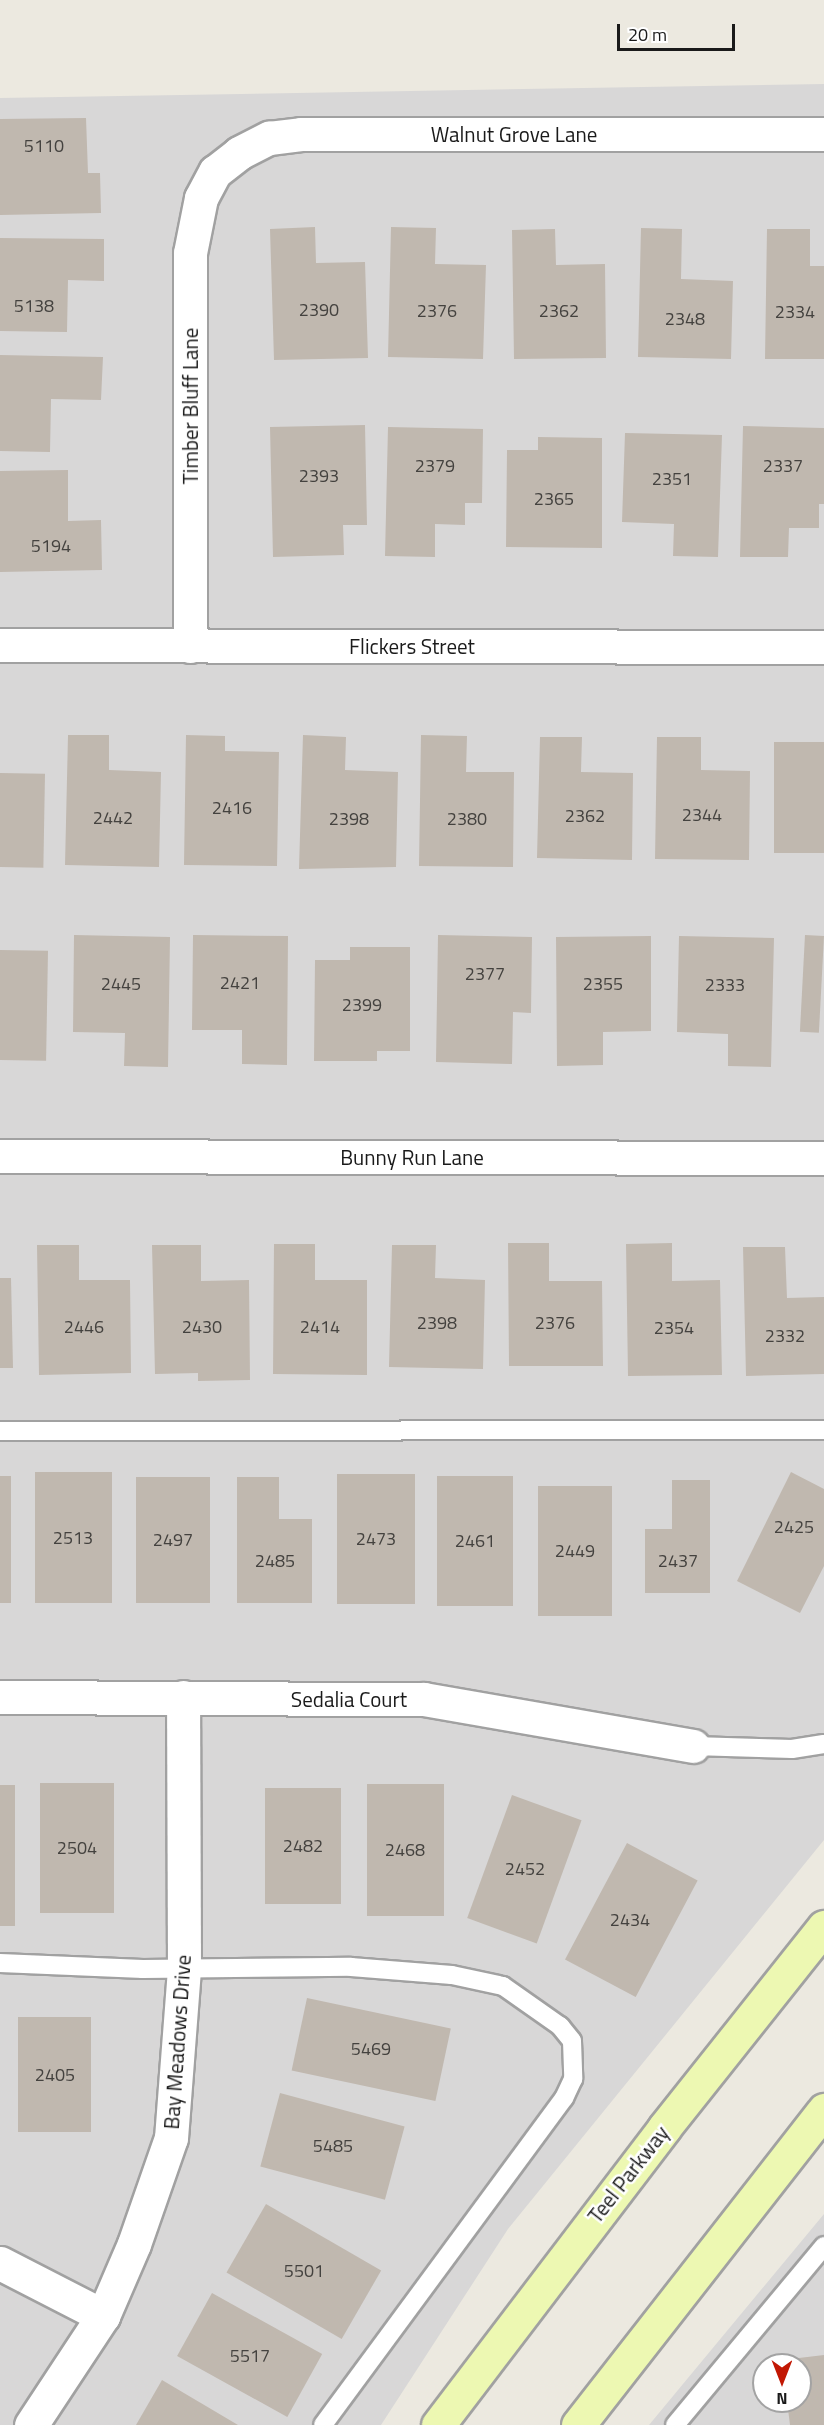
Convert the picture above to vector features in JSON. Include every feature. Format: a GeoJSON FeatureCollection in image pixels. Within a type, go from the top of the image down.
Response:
{"type":"FeatureCollection","features":[{"type":"Feature","properties":{"kind":"main road","name":"Teel Parkway"},"geometry":{"type":"LineString","coordinates":[[438,2425],[664,2128],[824,1927]]}},
{"type":"Feature","properties":{"kind":"main road"},"geometry":{"type":"LineString","coordinates":[[578,2425],[824,2110]]}},
{"type":"Feature","properties":{"kind":"street","name":"Walnut Grove Lane"},"geometry":{"type":"LineString","coordinates":[[215,172],[238,153],[269,138],[301,134],[824,134]]}},
{"type":"Feature","properties":{"kind":"street","name":"Timber Bluff Lane"},"geometry":{"type":"LineString","coordinates":[[190,646],[190,253],[201,198],[215,172]]}},
{"type":"Feature","properties":{"kind":"street","name":"Flickers Street"},"geometry":{"type":"LineString","coordinates":[[0,645],[824,647]]}},
{"type":"Feature","properties":{"kind":"street","name":"Bunny Run Lane"},"geometry":{"type":"LineString","coordinates":[[0,1155],[824,1158]]}},
{"type":"Feature","properties":{"kind":"street","name":"Sedalia Court"},"geometry":{"type":"LineString","coordinates":[[0,1697],[424,1699],[693,1746]]}},
{"type":"Feature","properties":{"kind":"street","name":"Bay Meadows Drive"},"geometry":{"type":"LineString","coordinates":[[31,2425],[102,2316],[134,2244],[171,2138],[184,1969],[183,1697]]}},
{"type":"Feature","properties":{"kind":"street"},"geometry":{"type":"LineString","coordinates":[[0,2264],[102,2316]]}},
{"type":"Feature","properties":{"kind":"lane"},"geometry":{"type":"LineString","coordinates":[[0,1431],[824,1430]]}},
{"type":"Feature","properties":{"kind":"lane"},"geometry":{"type":"LineString","coordinates":[[693,1746],[792,1749],[824,1744]]}},
{"type":"Feature","properties":{"kind":"lane"},"geometry":{"type":"LineString","coordinates":[[0,1963],[184,1969],[351,1967],[452,1975],[503,1986],[536,2007],[572,2041],[573,2079],[564,2098],[323,2425]]}},
{"type":"Feature","properties":{"kind":"lane"},"geometry":{"type":"LineString","coordinates":[[675,2425],[824,2246]]}},
{"type":"Feature","properties":{"kind":"shaded area"},"geometry":{"type":"Polygon","coordinates":[[[824,84],[824,1840],[508,2229],[381,2425],[0,2425],[0,98],[824,84]]]}},
{"type":"Feature","properties":{"kind":"shaded area"},"geometry":{"type":"Polygon","coordinates":[[[824,2214],[824,2425],[649,2425],[824,2214]]]}},
{"type":"Feature","properties":{"kind":"building"},"geometry":{"type":"Polygon","coordinates":[[[86,118],[88,173],[100,173],[101,213],[0,215],[0,119],[86,118]]]}},
{"type":"Feature","properties":{"kind":"building"},"geometry":{"type":"Polygon","coordinates":[[[315,227],[316,263],[365,262],[368,358],[274,360],[270,229],[315,227]]]}},
{"type":"Feature","properties":{"kind":"building"},"geometry":{"type":"Polygon","coordinates":[[[391,227],[436,228],[435,264],[486,265],[483,359],[388,357],[391,227]]]}},
{"type":"Feature","properties":{"kind":"building"},"geometry":{"type":"Polygon","coordinates":[[[641,228],[682,229],[681,279],[733,281],[731,359],[638,357],[641,228]]]}},
{"type":"Feature","properties":{"kind":"building"},"geometry":{"type":"Polygon","coordinates":[[[555,229],[556,265],[605,264],[606,358],[514,359],[512,230],[555,229]]]}},
{"type":"Feature","properties":{"kind":"building"},"geometry":{"type":"Polygon","coordinates":[[[767,229],[810,229],[810,266],[824,266],[824,359],[765,359],[767,229]]]}},
{"type":"Feature","properties":{"kind":"building"},"geometry":{"type":"Polygon","coordinates":[[[0,238],[104,239],[104,281],[68,280],[67,332],[0,331],[0,238]]]}},
{"type":"Feature","properties":{"kind":"building"},"geometry":{"type":"Polygon","coordinates":[[[0,355],[103,357],[101,400],[51,399],[50,452],[0,451],[0,355]]]}},
{"type":"Feature","properties":{"kind":"building"},"geometry":{"type":"Polygon","coordinates":[[[365,425],[367,525],[343,525],[344,555],[273,557],[270,427],[365,425]]]}},
{"type":"Feature","properties":{"kind":"building"},"geometry":{"type":"Polygon","coordinates":[[[743,426],[824,428],[824,504],[819,504],[819,528],[789,528],[788,557],[740,557],[743,426]]]}},
{"type":"Feature","properties":{"kind":"building"},"geometry":{"type":"Polygon","coordinates":[[[388,427],[483,429],[482,503],[465,503],[465,525],[435,524],[435,557],[385,556],[388,427]]]}},
{"type":"Feature","properties":{"kind":"building"},"geometry":{"type":"Polygon","coordinates":[[[625,433],[722,435],[718,557],[673,556],[674,524],[622,522],[625,433]]]}},
{"type":"Feature","properties":{"kind":"building"},"geometry":{"type":"Polygon","coordinates":[[[538,437],[602,438],[602,548],[506,547],[507,450],[538,450],[538,437]]]}},
{"type":"Feature","properties":{"kind":"building"},"geometry":{"type":"Polygon","coordinates":[[[68,470],[68,521],[101,520],[102,570],[0,572],[0,471],[68,470]]]}},
{"type":"Feature","properties":{"kind":"building"},"geometry":{"type":"Polygon","coordinates":[[[68,735],[109,735],[109,770],[161,772],[159,867],[65,865],[68,735]]]}},
{"type":"Feature","properties":{"kind":"building"},"geometry":{"type":"Polygon","coordinates":[[[186,735],[225,736],[225,751],[279,752],[277,866],[184,865],[186,735]]]}},
{"type":"Feature","properties":{"kind":"building"},"geometry":{"type":"Polygon","coordinates":[[[303,735],[346,737],[345,770],[398,772],[396,867],[299,869],[303,735]]]}},
{"type":"Feature","properties":{"kind":"building"},"geometry":{"type":"Polygon","coordinates":[[[421,735],[467,736],[466,772],[514,772],[513,867],[419,866],[421,735]]]}},
{"type":"Feature","properties":{"kind":"building"},"geometry":{"type":"Polygon","coordinates":[[[540,737],[582,737],[581,772],[633,773],[632,860],[537,858],[540,737]]]}},
{"type":"Feature","properties":{"kind":"building"},"geometry":{"type":"Polygon","coordinates":[[[657,737],[701,737],[701,770],[750,771],[749,860],[655,859],[657,737]]]}},
{"type":"Feature","properties":{"kind":"building"},"geometry":{"type":"Polygon","coordinates":[[[774,742],[824,742],[824,853],[774,853],[774,742]]]}},
{"type":"Feature","properties":{"kind":"building"},"geometry":{"type":"Polygon","coordinates":[[[0,773],[45,774],[43,868],[0,867],[0,773]]]}},
{"type":"Feature","properties":{"kind":"building"},"geometry":{"type":"Polygon","coordinates":[[[74,935],[170,937],[168,1067],[124,1066],[125,1033],[73,1032],[74,935]]]}},
{"type":"Feature","properties":{"kind":"building"},"geometry":{"type":"Polygon","coordinates":[[[193,935],[288,936],[287,1065],[242,1064],[242,1030],[192,1030],[193,935]]]}},
{"type":"Feature","properties":{"kind":"building"},"geometry":{"type":"Polygon","coordinates":[[[438,935],[532,937],[531,1013],[513,1012],[512,1064],[436,1062],[438,935]]]}},
{"type":"Feature","properties":{"kind":"building"},"geometry":{"type":"Polygon","coordinates":[[[805,935],[824,936],[819,1033],[800,1032],[805,935]]]}},
{"type":"Feature","properties":{"kind":"building"},"geometry":{"type":"Polygon","coordinates":[[[651,936],[651,1031],[603,1032],[603,1065],[557,1066],[556,937],[651,936]]]}},
{"type":"Feature","properties":{"kind":"building"},"geometry":{"type":"Polygon","coordinates":[[[679,936],[774,938],[771,1067],[728,1066],[728,1034],[677,1032],[679,936]]]}},
{"type":"Feature","properties":{"kind":"building"},"geometry":{"type":"Polygon","coordinates":[[[350,947],[410,947],[410,1051],[377,1051],[377,1061],[314,1061],[315,960],[350,960],[350,947]]]}},
{"type":"Feature","properties":{"kind":"building"},"geometry":{"type":"Polygon","coordinates":[[[0,950],[48,951],[46,1061],[0,1060],[0,950]]]}},
{"type":"Feature","properties":{"kind":"building"},"geometry":{"type":"Polygon","coordinates":[[[508,1243],[549,1243],[549,1281],[602,1281],[603,1366],[509,1366],[508,1243]]]}},
{"type":"Feature","properties":{"kind":"building"},"geometry":{"type":"Polygon","coordinates":[[[672,1243],[672,1281],[720,1280],[722,1375],[628,1376],[626,1244],[672,1243]]]}},
{"type":"Feature","properties":{"kind":"building"},"geometry":{"type":"Polygon","coordinates":[[[274,1244],[315,1244],[315,1280],[367,1280],[367,1375],[273,1374],[274,1244]]]}},
{"type":"Feature","properties":{"kind":"building"},"geometry":{"type":"Polygon","coordinates":[[[37,1245],[79,1245],[79,1280],[130,1280],[131,1373],[39,1375],[37,1245]]]}},
{"type":"Feature","properties":{"kind":"building"},"geometry":{"type":"Polygon","coordinates":[[[152,1245],[201,1245],[201,1281],[249,1280],[250,1380],[198,1381],[198,1373],[155,1374],[152,1245]]]}},
{"type":"Feature","properties":{"kind":"building"},"geometry":{"type":"Polygon","coordinates":[[[392,1245],[436,1245],[435,1278],[485,1280],[483,1369],[389,1367],[392,1245]]]}},
{"type":"Feature","properties":{"kind":"building"},"geometry":{"type":"Polygon","coordinates":[[[743,1247],[785,1247],[787,1298],[824,1297],[824,1374],[746,1376],[743,1247]]]}},
{"type":"Feature","properties":{"kind":"building"},"geometry":{"type":"Polygon","coordinates":[[[0,1278],[11,1278],[13,1368],[0,1368],[0,1278]]]}},
{"type":"Feature","properties":{"kind":"building"},"geometry":{"type":"Polygon","coordinates":[[[35,1472],[112,1472],[112,1603],[35,1603],[35,1472]]]}},
{"type":"Feature","properties":{"kind":"building"},"geometry":{"type":"Polygon","coordinates":[[[791,1472],[824,1489],[824,1566],[800,1613],[737,1581],[791,1472]]]}},
{"type":"Feature","properties":{"kind":"building"},"geometry":{"type":"Polygon","coordinates":[[[337,1474],[415,1474],[415,1604],[337,1604],[337,1474]]]}},
{"type":"Feature","properties":{"kind":"building"},"geometry":{"type":"Polygon","coordinates":[[[0,1476],[11,1476],[11,1603],[0,1603],[0,1476]]]}},
{"type":"Feature","properties":{"kind":"building"},"geometry":{"type":"Polygon","coordinates":[[[437,1476],[513,1476],[513,1606],[437,1606],[437,1476]]]}},
{"type":"Feature","properties":{"kind":"building"},"geometry":{"type":"Polygon","coordinates":[[[136,1477],[210,1477],[210,1603],[136,1603],[136,1477]]]}},
{"type":"Feature","properties":{"kind":"building"},"geometry":{"type":"Polygon","coordinates":[[[237,1477],[279,1477],[279,1519],[312,1519],[312,1603],[237,1603],[237,1477]]]}},
{"type":"Feature","properties":{"kind":"building"},"geometry":{"type":"Polygon","coordinates":[[[672,1480],[710,1480],[710,1593],[645,1593],[645,1529],[672,1529],[672,1480]]]}},
{"type":"Feature","properties":{"kind":"building"},"geometry":{"type":"Polygon","coordinates":[[[538,1486],[612,1486],[612,1616],[538,1616],[538,1486]]]}},
{"type":"Feature","properties":{"kind":"building"},"geometry":{"type":"Polygon","coordinates":[[[40,1783],[114,1783],[114,1913],[40,1913],[40,1783]]]}},
{"type":"Feature","properties":{"kind":"building"},"geometry":{"type":"Polygon","coordinates":[[[367,1784],[444,1784],[444,1916],[367,1916],[367,1784]]]}},
{"type":"Feature","properties":{"kind":"building"},"geometry":{"type":"Polygon","coordinates":[[[0,1785],[15,1785],[15,1926],[0,1926],[0,1785]]]}},
{"type":"Feature","properties":{"kind":"building"},"geometry":{"type":"Polygon","coordinates":[[[265,1788],[341,1788],[341,1904],[265,1904],[265,1788]]]}},
{"type":"Feature","properties":{"kind":"building"},"geometry":{"type":"Polygon","coordinates":[[[512,1795],[582,1820],[537,1943],[467,1918],[512,1795]]]}},
{"type":"Feature","properties":{"kind":"building"},"geometry":{"type":"Polygon","coordinates":[[[627,1843],[698,1881],[636,1997],[565,1960],[627,1843]]]}},
{"type":"Feature","properties":{"kind":"building"},"geometry":{"type":"Polygon","coordinates":[[[307,1998],[451,2029],[435,2101],[292,2070],[307,1998]]]}},
{"type":"Feature","properties":{"kind":"building"},"geometry":{"type":"Polygon","coordinates":[[[18,2017],[91,2017],[91,2132],[18,2132],[18,2017]]]}},
{"type":"Feature","properties":{"kind":"building"},"geometry":{"type":"Polygon","coordinates":[[[280,2093],[405,2126],[385,2200],[260,2166],[280,2093]]]}},
{"type":"Feature","properties":{"kind":"building"},"geometry":{"type":"Polygon","coordinates":[[[266,2204],[381,2270],[342,2339],[226,2272],[266,2204]]]}},
{"type":"Feature","properties":{"kind":"building"},"geometry":{"type":"Polygon","coordinates":[[[212,2293],[322,2354],[287,2417],[177,2356],[212,2293]]]}},
{"type":"Feature","properties":{"kind":"building"},"geometry":{"type":"Polygon","coordinates":[[[824,2355],[824,2425],[790,2425],[788,2413],[812,2413],[812,2356],[824,2355]]]}},
{"type":"Feature","properties":{"kind":"building"},"geometry":{"type":"Polygon","coordinates":[[[162,2380],[238,2425],[136,2425],[162,2380]]]}}]}
